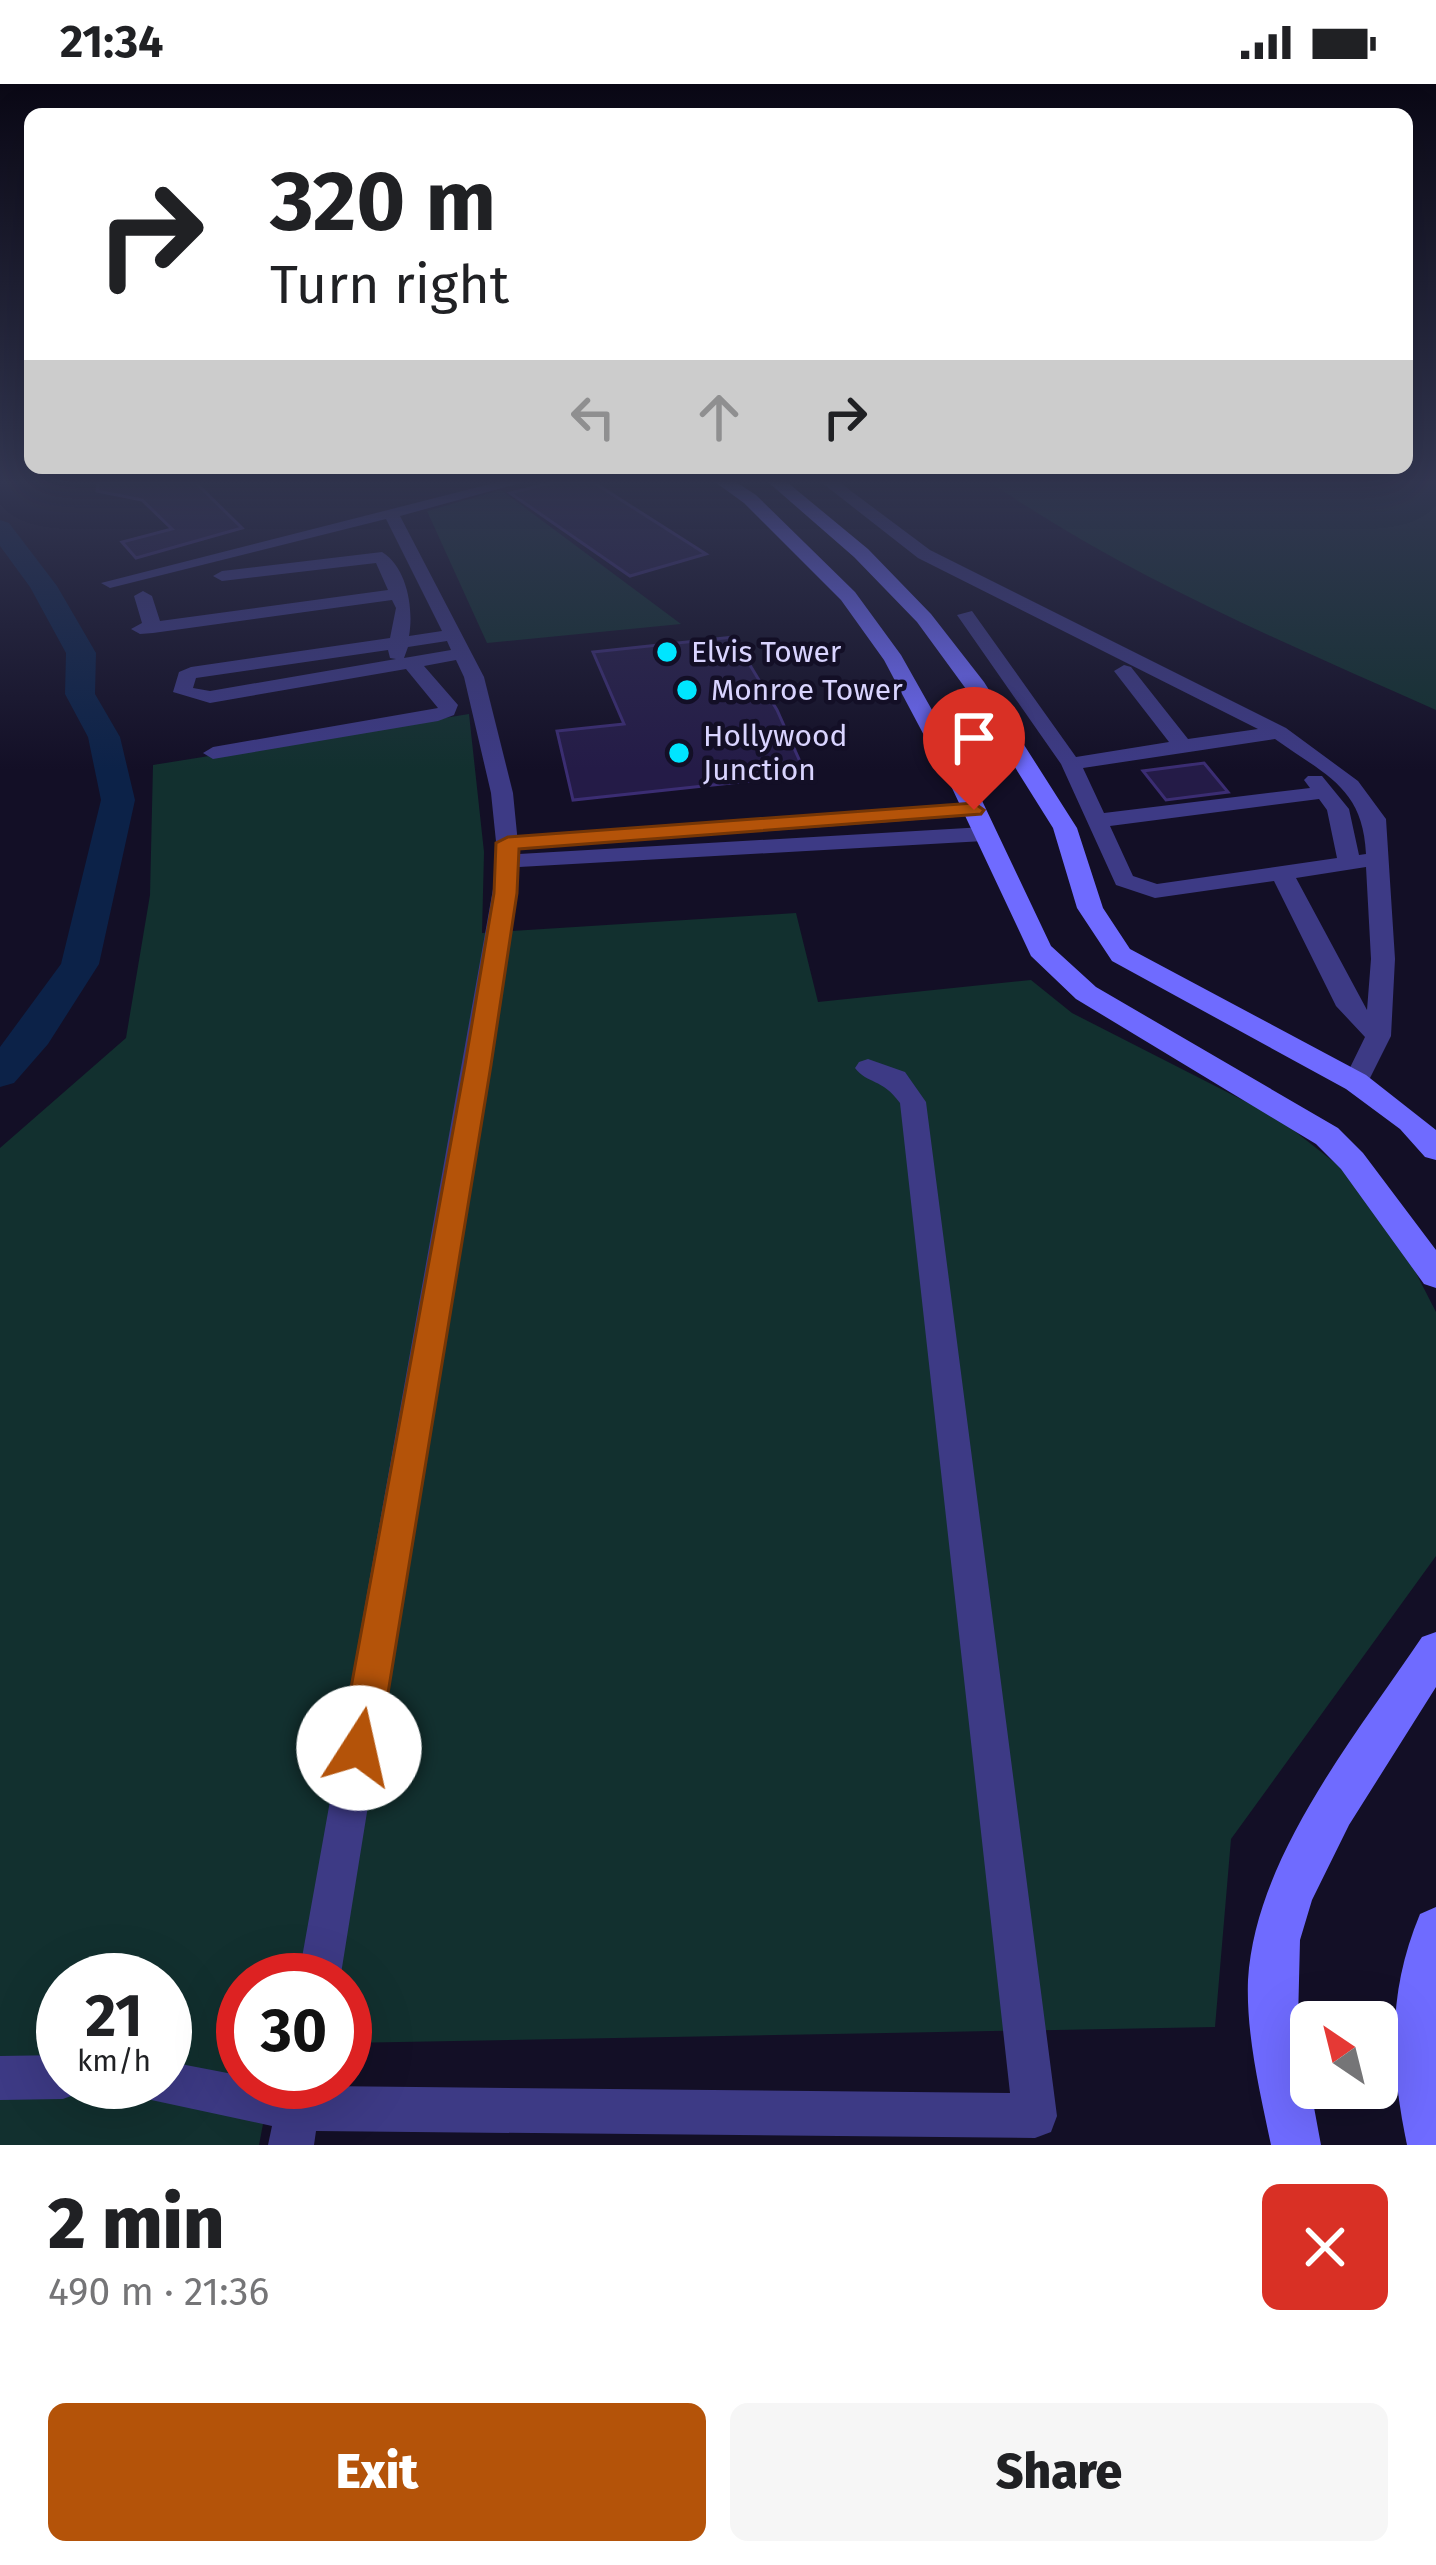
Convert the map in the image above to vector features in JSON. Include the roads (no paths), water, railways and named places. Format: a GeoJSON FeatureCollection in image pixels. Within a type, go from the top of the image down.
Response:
{"type":"FeatureCollection","features":[{"type":"Feature","properties":{"kind":"main road"},"geometry":{"type":"LineString","coordinates":[[831,578],[894,658],[1040,950],[1065,976],[1327,1136],[1352,1161],[1436,1275]]}},
{"type":"Feature","properties":{"kind":"main road"},"geometry":{"type":"LineString","coordinates":[[885,578],[924,618],[976,687],[1065,828],[1090,908],[1121,955],[1355,1082],[1411,1121],[1436,1149]]}},
{"type":"Feature","properties":{"kind":"main road"},"geometry":{"type":"LineString","coordinates":[[1295,2145],[1272,1977],[1287,1910],[1312,1847],[1436,1651]]}},
{"type":"Feature","properties":{"kind":"main road"},"geometry":{"type":"LineString","coordinates":[[1432,2145],[1415,2066],[1416,1990],[1436,1930]]}},
{"type":"Feature","properties":{"kind":"street"},"geometry":{"type":"LineString","coordinates":[[110,583],[130,578]]}},
{"type":"Feature","properties":{"kind":"street"},"geometry":{"type":"LineString","coordinates":[[389,578],[406,620],[401,655]]}},
{"type":"Feature","properties":{"kind":"street"},"geometry":{"type":"LineString","coordinates":[[324,1953],[478,1065],[508,852],[502,794],[474,677],[424,578]]}},
{"type":"Feature","properties":{"kind":"street"},"geometry":{"type":"LineString","coordinates":[[973,578],[1279,732],[1351,785],[1375,819],[1383,958],[1378,1036],[1355,1082]]}},
{"type":"Feature","properties":{"kind":"street"},"geometry":{"type":"LineString","coordinates":[[142,596],[147,628],[397,594]]}},
{"type":"Feature","properties":{"kind":"street"},"geometry":{"type":"LineString","coordinates":[[966,615],[1071,764],[1119,877],[1155,892],[1378,859]]}},
{"type":"Feature","properties":{"kind":"street"},"geometry":{"type":"LineString","coordinates":[[213,753],[447,711],[448,705],[436,686],[401,655],[191,673],[183,692],[210,697],[401,655],[456,644]]}},
{"type":"Feature","properties":{"kind":"street"},"geometry":{"type":"LineString","coordinates":[[1124,671],[1183,746]]}},
{"type":"Feature","properties":{"kind":"street"},"geometry":{"type":"LineString","coordinates":[[1071,764],[1279,732]]}},
{"type":"Feature","properties":{"kind":"street"},"geometry":{"type":"LineString","coordinates":[[1095,821],[1319,786],[1338,809],[1349,863]]}},
{"type":"Feature","properties":{"kind":"street"},"geometry":{"type":"LineString","coordinates":[[508,852],[978,822]]}},
{"type":"Feature","properties":{"kind":"street"},"geometry":{"type":"LineString","coordinates":[[1282,873],[1349,1006],[1378,1036]]}},
{"type":"Feature","properties":{"kind":"street"},"geometry":{"type":"LineString","coordinates":[[192,2089],[296,2112],[1037,2131],[913,1102],[896,1078],[868,1068]]}},
{"type":"Feature","properties":{"kind":"street"},"geometry":{"type":"LineString","coordinates":[[0,2078],[36,2078]]}},
{"type":"Feature","properties":{"kind":"waterway"},"geometry":{"type":"LineString","coordinates":[[0,1073],[34,1035],[80,964],[118,800],[104,737],[80,694],[81,653],[37,578]]}},
{"type":"Feature","properties":{"kind":"place","name":"Elvis Tower"},"geometry":{"type":"Point","coordinates":[667,652]}},
{"type":"Feature","properties":{"kind":"place","name":"Monroe Tower"},"geometry":{"type":"Point","coordinates":[687,690]}},
{"type":"Feature","properties":{"kind":"place","name":"Hollywood Junction"},"geometry":{"type":"Point","coordinates":[679,753]}}]}
